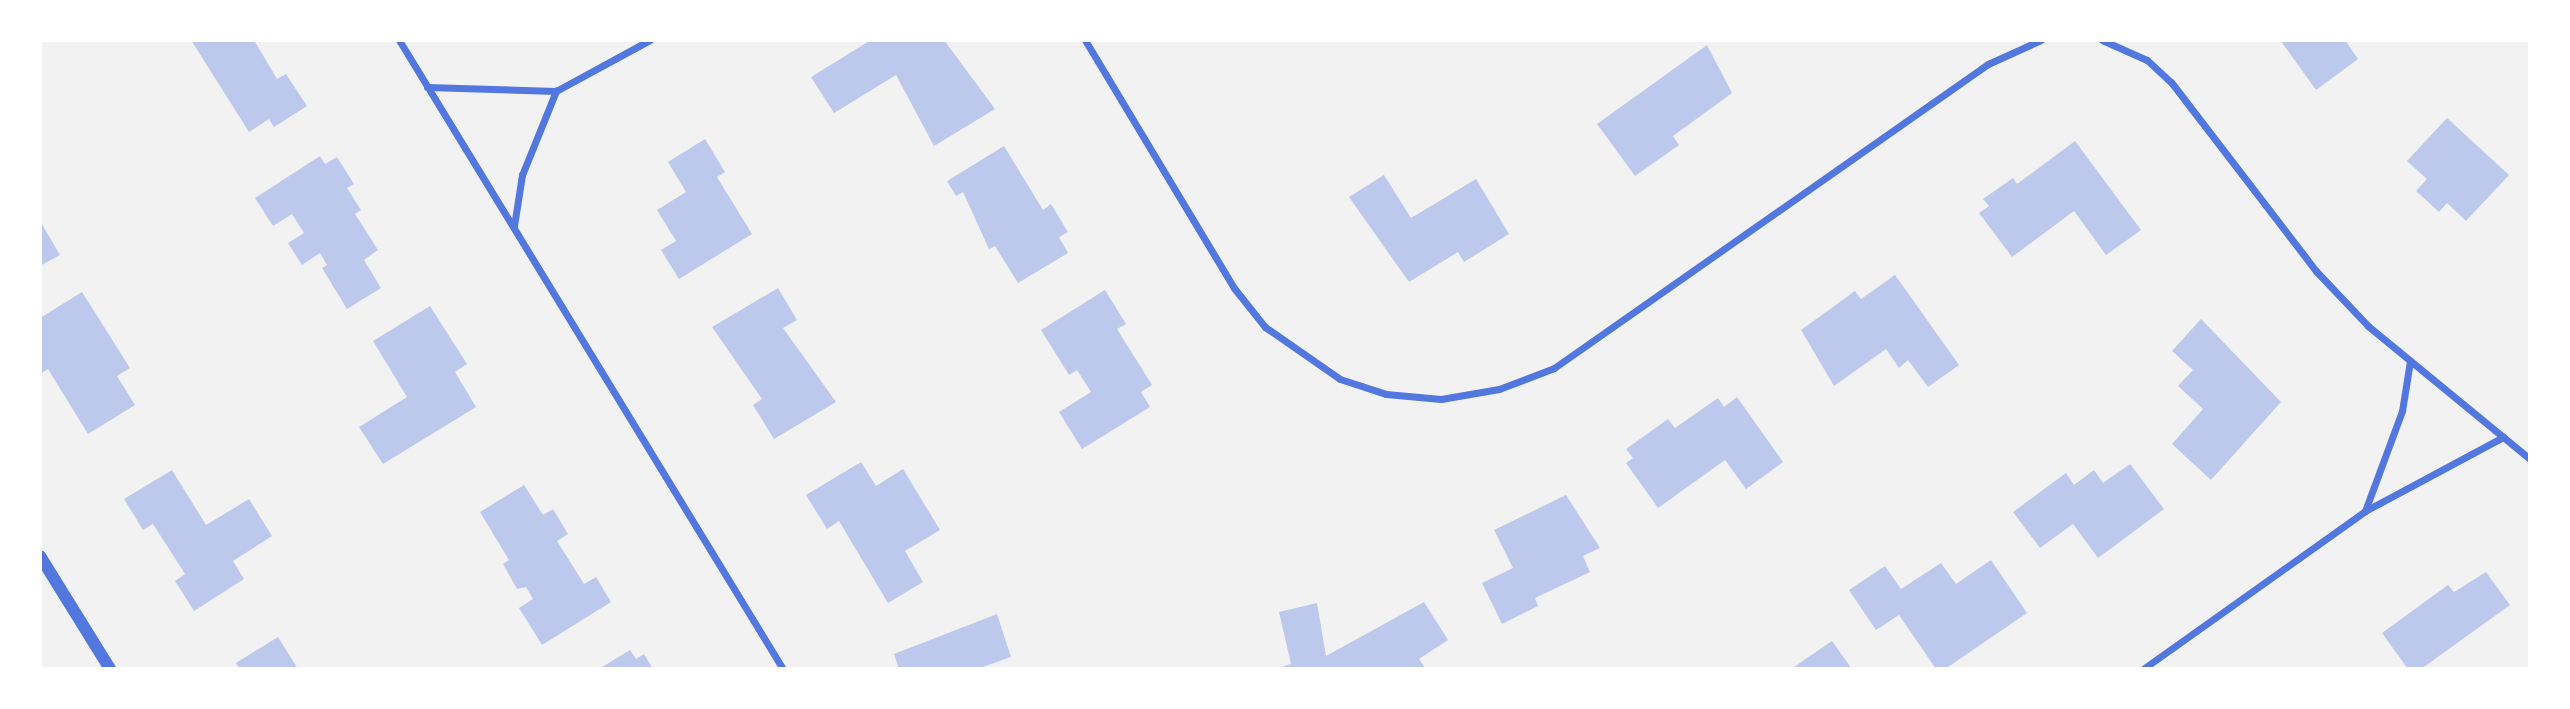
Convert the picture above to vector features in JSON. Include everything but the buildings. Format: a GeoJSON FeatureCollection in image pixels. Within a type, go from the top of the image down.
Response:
{"type":"FeatureCollection","features":[{"type":"Feature","properties":{"kind":"street"},"geometry":{"type":"LineString","coordinates":[[399,40],[783,669]]}},
{"type":"Feature","properties":{"kind":"street"},"geometry":{"type":"LineString","coordinates":[[427,87],[556,91],[650,40]]}},
{"type":"Feature","properties":{"kind":"street"},"geometry":{"type":"LineString","coordinates":[[1085,40],[1234,288],[1265,327],[1340,379],[1386,394],[1441,399],[1499,389],[1554,368],[1988,64],[2041,40]]}},
{"type":"Feature","properties":{"kind":"street"},"geometry":{"type":"LineString","coordinates":[[2102,40],[2147,60],[2171,82],[2316,271],[2410,361],[2530,459]]}},
{"type":"Feature","properties":{"kind":"street"},"geometry":{"type":"LineString","coordinates":[[514,227],[522,175],[556,91]]}},
{"type":"Feature","properties":{"kind":"street"},"geometry":{"type":"LineString","coordinates":[[2365,511],[2402,411],[2410,361]]}},
{"type":"Feature","properties":{"kind":"street"},"geometry":{"type":"LineString","coordinates":[[2143,669],[2365,511],[2503,437]]}},
{"type":"Feature","properties":{"kind":"street"},"geometry":{"type":"LineString","coordinates":[[40,555],[110,669]]}}]}
